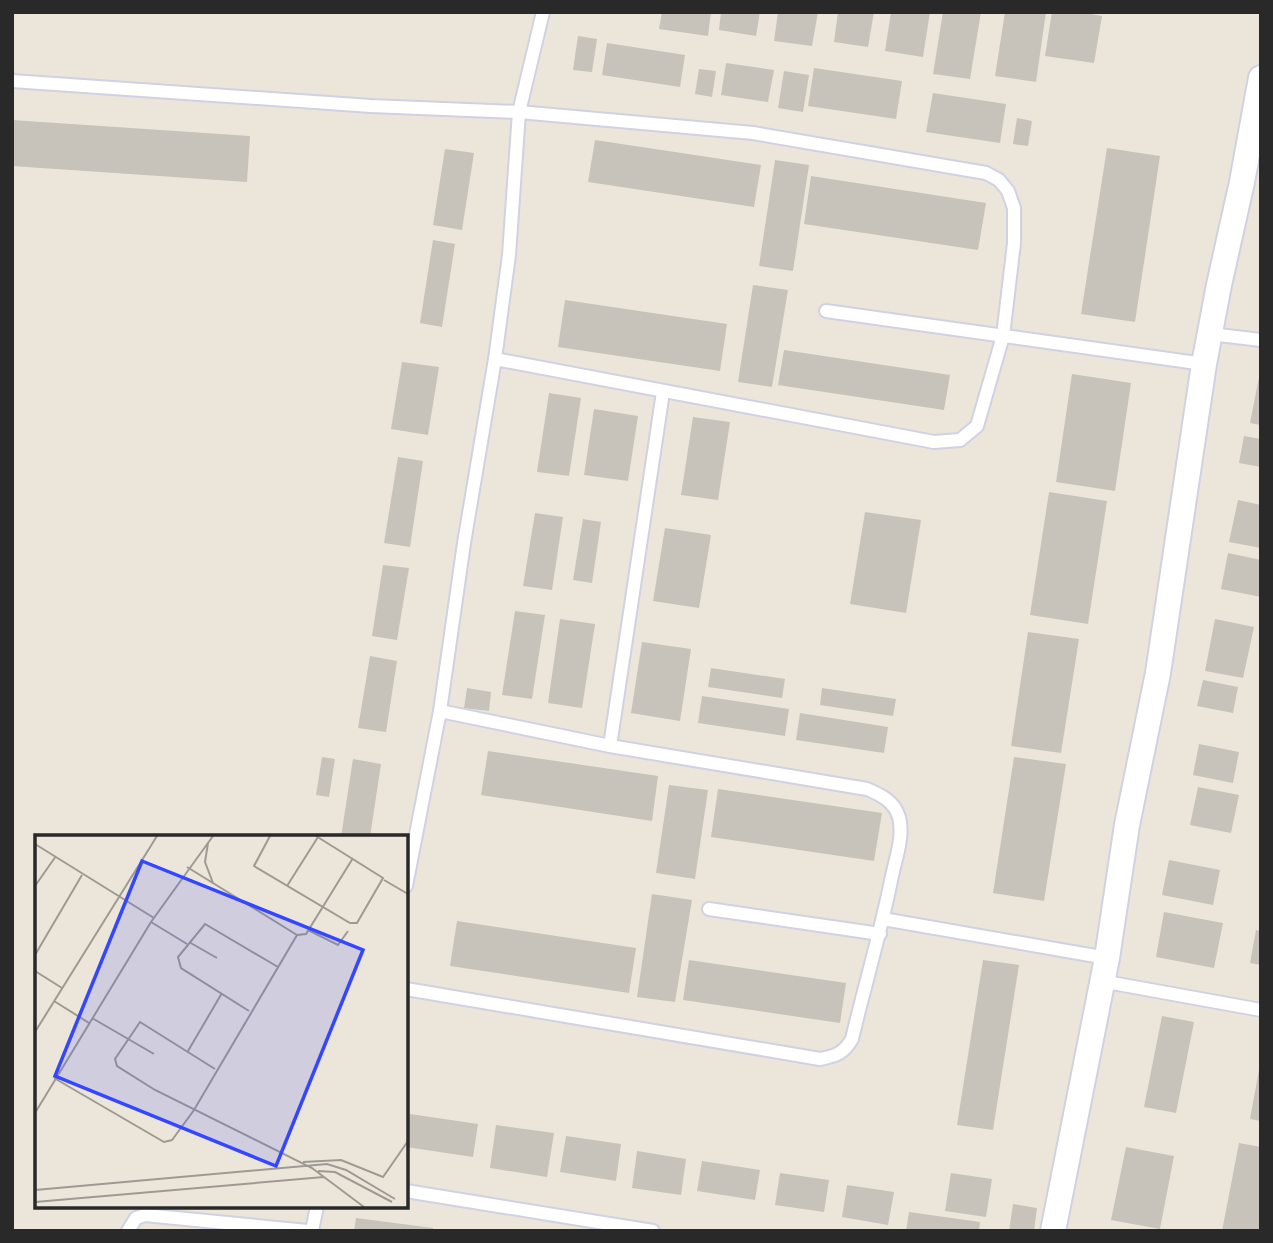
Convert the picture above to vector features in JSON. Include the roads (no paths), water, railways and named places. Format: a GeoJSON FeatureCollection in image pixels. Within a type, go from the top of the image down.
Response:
{"type":"FeatureCollection","features":[{"type":"Feature","properties":{"kind":"street"},"geometry":{"type":"LineString","coordinates":[[1053,1231],[1104,970],[1127,825],[1158,673],[1204,363],[1261,78]]}},
{"type":"Feature","properties":{"kind":"lane"},"geometry":{"type":"LineString","coordinates":[[408,876],[440,711],[464,543],[495,359],[509,256],[519,112],[542,12]]}},
{"type":"Feature","properties":{"kind":"lane"},"geometry":{"type":"LineString","coordinates":[[12,81],[371,106],[519,112],[753,133],[986,173],[999,180],[1008,191],[1014,208],[1014,243],[1003,336],[977,426],[960,440],[934,442],[495,359]]}},
{"type":"Feature","properties":{"kind":"lane"},"geometry":{"type":"LineString","coordinates":[[826,311],[1204,363]]}},
{"type":"Feature","properties":{"kind":"lane"},"geometry":{"type":"LineString","coordinates":[[1210,334],[1261,340]]}},
{"type":"Feature","properties":{"kind":"lane"},"geometry":{"type":"LineString","coordinates":[[610,746],[663,392]]}},
{"type":"Feature","properties":{"kind":"lane"},"geometry":{"type":"LineString","coordinates":[[408,989],[820,1059],[835,1056],[846,1051],[852,1039],[884,919],[900,837],[898,816],[884,796],[867,789],[610,746],[440,711]]}},
{"type":"Feature","properties":{"kind":"lane"},"geometry":{"type":"LineString","coordinates":[[709,909],[880,934]]}},
{"type":"Feature","properties":{"kind":"lane"},"geometry":{"type":"LineString","coordinates":[[884,919],[1261,1010]]}},
{"type":"Feature","properties":{"kind":"lane"},"geometry":{"type":"LineString","coordinates":[[408,1191],[653,1231]]}},
{"type":"Feature","properties":{"kind":"lane"},"geometry":{"type":"LineString","coordinates":[[128,1231],[136,1218],[145,1215],[310,1231],[316,1208]]}}]}
